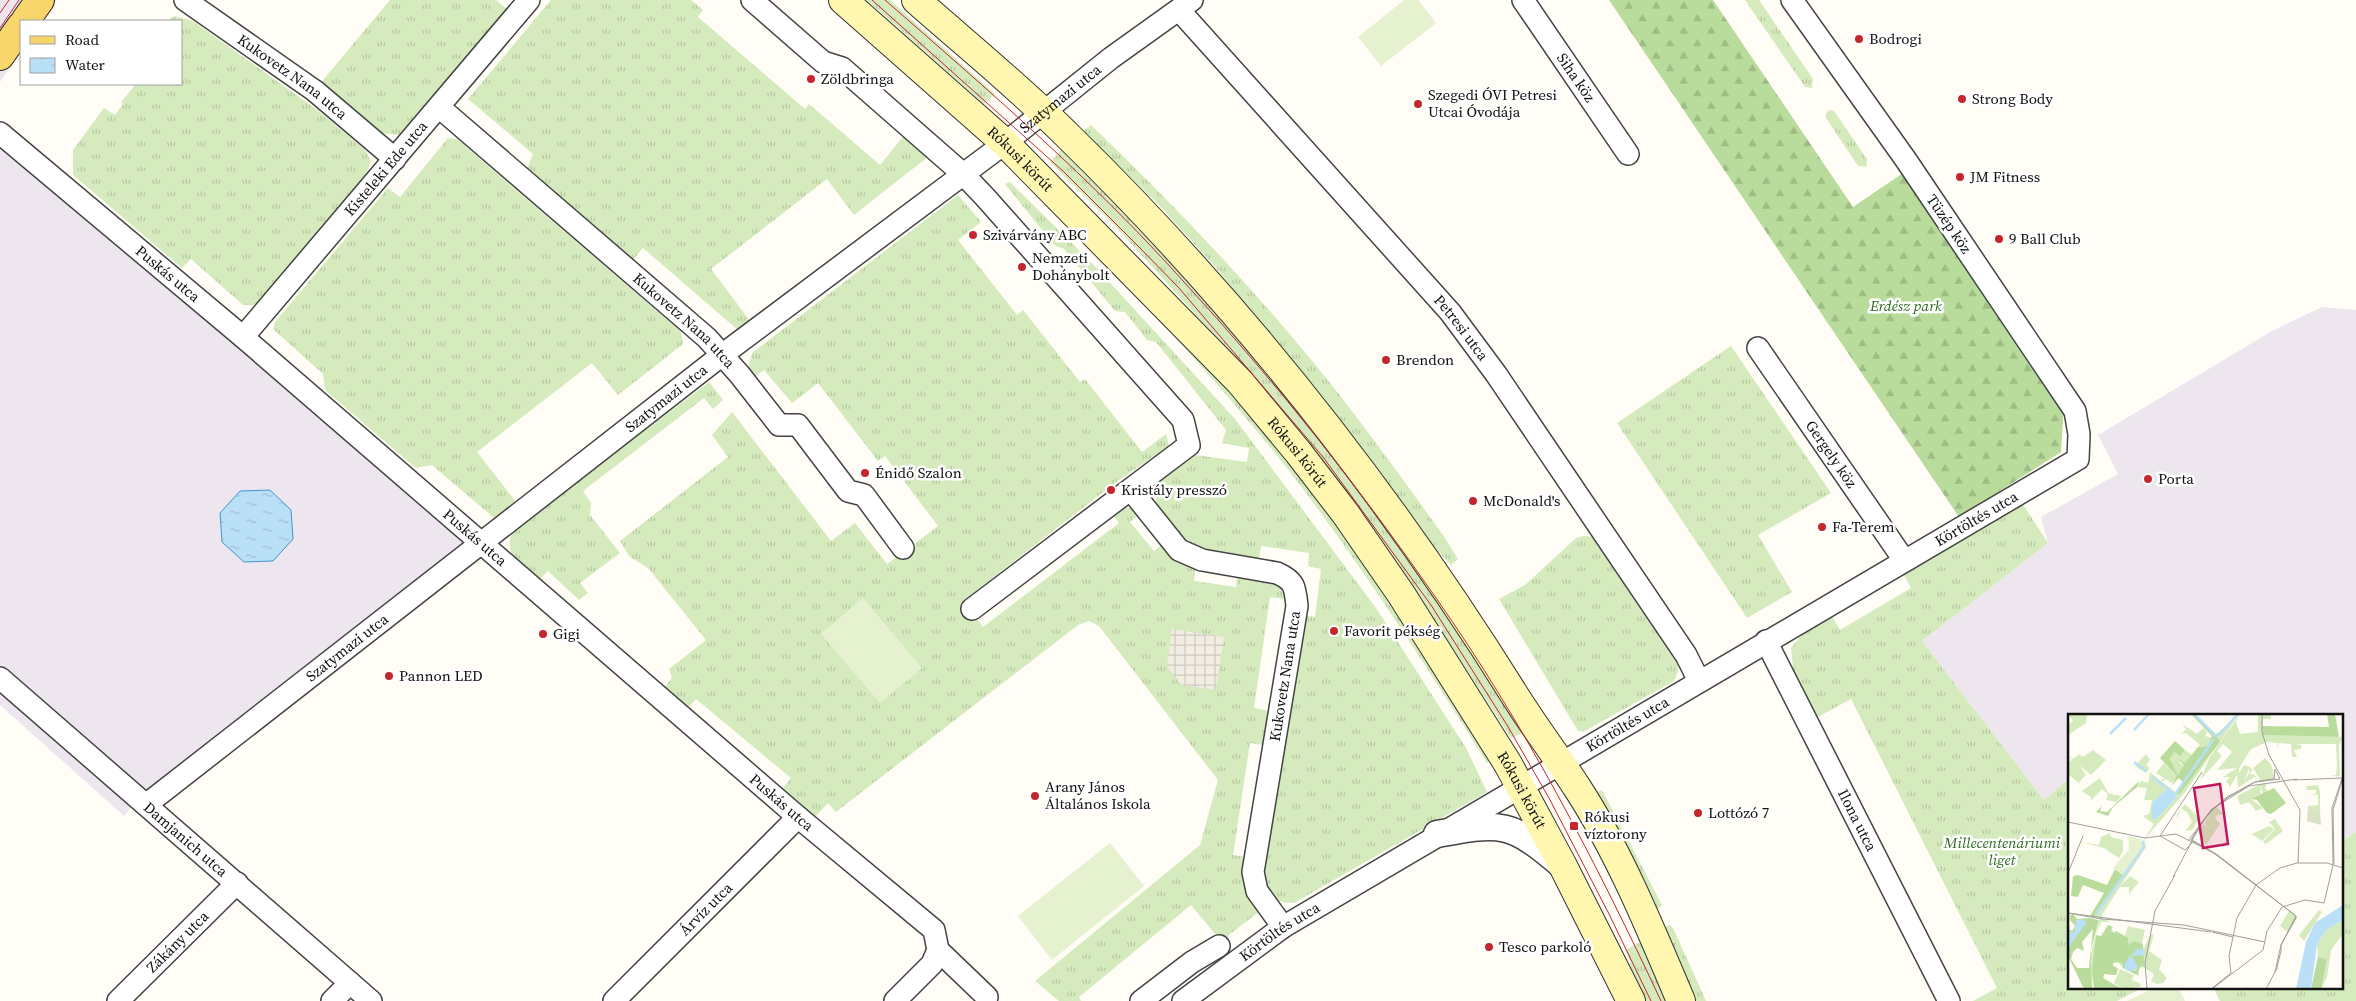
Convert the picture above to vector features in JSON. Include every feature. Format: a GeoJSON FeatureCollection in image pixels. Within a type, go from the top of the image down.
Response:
{"type":"FeatureCollection","features":[{"type":"Feature","properties":{"kind":"main road"},"geometry":{"type":"LineString","coordinates":[[26,20],[40,0]]}},
{"type":"Feature","properties":{"kind":"main road","name":"Rókusi körút"},"geometry":{"type":"LineString","coordinates":[[843,0],[1005,143],[1240,382],[1298,452],[1345,513],[1400,594],[1520,785],[1631,1001]]}},
{"type":"Feature","properties":{"kind":"main road"},"geometry":{"type":"LineString","coordinates":[[916,0],[1044,113],[1153,222],[1213,290],[1350,455],[1432,568],[1559,763],[1579,790],[1617,861],[1681,1001]]}},
{"type":"Feature","properties":{"kind":"main road"},"geometry":{"type":"LineString","coordinates":[[0,56],[20,27]]}},
{"type":"Feature","properties":{"kind":"street","name":"Kukovetz Nana utca"},"geometry":{"type":"LineString","coordinates":[[186,0],[315,91],[395,159]]}},
{"type":"Feature","properties":{"kind":"street","name":"Kisteleki Ede utca"},"geometry":{"type":"LineString","coordinates":[[244,336],[529,0]]}},
{"type":"Feature","properties":{"kind":"street"},"geometry":{"type":"LineString","coordinates":[[752,0],[823,62],[842,68],[963,174],[998,210],[1183,420],[1189,445],[972,609]]}},
{"type":"Feature","properties":{"kind":"street","name":"Siha köz"},"geometry":{"type":"LineString","coordinates":[[1524,0],[1628,154]]}},
{"type":"Feature","properties":{"kind":"street","name":"Tüzép köz"},"geometry":{"type":"LineString","coordinates":[[1792,0],[1906,160],[2075,412],[2079,434],[2078,459]]}},
{"type":"Feature","properties":{"kind":"street","name":"Szatymazi utca"},"geometry":{"type":"LineString","coordinates":[[147,804],[722,355],[1005,143],[1111,58],[1185,5]]}},
{"type":"Feature","properties":{"kind":"street","name":"Petresi utca"},"geometry":{"type":"LineString","coordinates":[[1185,5],[1450,312],[1496,374],[1686,655],[1699,681]]}},
{"type":"Feature","properties":{"kind":"street","name":"Kukovetz Nana utca"},"geometry":{"type":"LineString","coordinates":[[439,107],[707,338],[779,425],[798,425],[848,491],[864,495],[903,548]]}},
{"type":"Feature","properties":{"kind":"street","name":"Puskás utca"},"geometry":{"type":"LineString","coordinates":[[0,133],[244,336],[798,817],[934,930],[938,950]]}},
{"type":"Feature","properties":{"kind":"street","name":"Gergely köz"},"geometry":{"type":"LineString","coordinates":[[1758,348],[1904,560]]}},
{"type":"Feature","properties":{"kind":"street","name":"Körtöltés utca"},"geometry":{"type":"LineString","coordinates":[[1183,1001],[1283,927],[1436,834],[2078,459]]}},
{"type":"Feature","properties":{"kind":"street","name":"Kukovetz Nana utca"},"geometry":{"type":"LineString","coordinates":[[1131,490],[1179,550],[1202,560],[1277,573],[1288,578],[1295,587],[1297,606],[1253,872],[1257,891],[1283,927]]}},
{"type":"Feature","properties":{"kind":"street","name":"Ilona utca"},"geometry":{"type":"LineString","coordinates":[[1766,641],[1949,1001]]}},
{"type":"Feature","properties":{"kind":"street","name":"Damjanich utca"},"geometry":{"type":"LineString","coordinates":[[2,683],[147,804],[371,1001]]}},
{"type":"Feature","properties":{"kind":"street","name":"Árvíz utca"},"geometry":{"type":"LineString","coordinates":[[614,1001],[798,817]]}},
{"type":"Feature","properties":{"kind":"street"},"geometry":{"type":"LineString","coordinates":[[1436,834],[1477,827],[1499,826],[1514,830],[1534,842],[1563,866]]}},
{"type":"Feature","properties":{"kind":"street","name":"Zákány utca"},"geometry":{"type":"LineString","coordinates":[[118,1001],[237,883]]}},
{"type":"Feature","properties":{"kind":"street"},"geometry":{"type":"LineString","coordinates":[[1141,1001],[1192,962],[1219,946]]}},
{"type":"Feature","properties":{"kind":"street"},"geometry":{"type":"LineString","coordinates":[[895,1001],[932,964],[938,950],[987,997]]}},
{"type":"Feature","properties":{"kind":"street"},"geometry":{"type":"LineString","coordinates":[[332,1001],[350,983]]}},
{"type":"Feature","properties":{"kind":"shaded area"},"geometry":{"type":"Polygon","coordinates":[[[0,0],[57,0],[43,20],[20,20],[20,53],[0,82],[0,0]]]}},
{"type":"Feature","properties":{"kind":"shaded area"},"geometry":{"type":"Polygon","coordinates":[[[0,133],[483,543],[139,798],[124,816],[0,705],[0,133]]]}},
{"type":"Feature","properties":{"kind":"shaded area"},"geometry":{"type":"Polygon","coordinates":[[[2322,307],[2356,310],[2356,832],[2344,840],[2344,714],[2068,714],[2068,780],[2044,800],[1922,641],[2048,543],[2041,517],[2118,474],[2098,435],[2272,331],[2322,307]]]}},
{"type":"Feature","properties":{"kind":"shaded area"},"geometry":{"type":"Polygon","coordinates":[[[1172,629],[1224,637],[1216,690],[1181,685],[1167,666],[1172,629]]]}},
{"type":"Feature","properties":{"kind":"green space"},"geometry":{"type":"Polygon","coordinates":[[[390,0],[496,0],[508,10],[400,135],[380,133],[318,86],[390,0]]]}},
{"type":"Feature","properties":{"kind":"green space"},"geometry":{"type":"Polygon","coordinates":[[[551,0],[691,0],[703,10],[698,17],[805,109],[809,104],[880,165],[906,133],[929,156],[854,215],[827,179],[711,269],[750,321],[739,331],[643,248],[632,261],[525,173],[533,154],[468,99],[551,0]]]}},
{"type":"Feature","properties":{"kind":"green space"},"geometry":{"type":"Polygon","coordinates":[[[867,0],[890,0],[995,94],[984,104],[867,0]]]}},
{"type":"Feature","properties":{"kind":"green space"},"geometry":{"type":"Polygon","coordinates":[[[1404,0],[1418,0],[1436,23],[1381,66],[1358,37],[1404,0]]]}},
{"type":"Feature","properties":{"kind":"green space","name":"Erdész park"},"geometry":{"type":"Polygon","coordinates":[[[1609,0],[1713,0],[1853,207],[1906,171],[2064,404],[2061,452],[1959,517],[1609,0]]]}},
{"type":"Feature","properties":{"kind":"green space"},"geometry":{"type":"Polygon","coordinates":[[[1745,0],[1759,0],[1813,79],[1812,88],[1805,87],[1745,0]]]}},
{"type":"Feature","properties":{"kind":"green space"},"geometry":{"type":"Polygon","coordinates":[[[174,16],[193,21],[320,112],[365,150],[371,161],[365,177],[257,305],[243,305],[191,259],[182,268],[73,175],[73,150],[104,108],[115,115],[123,104],[121,102],[135,85],[182,85],[182,20],[169,20],[174,16]]]}},
{"type":"Feature","properties":{"kind":"green space"},"geometry":{"type":"Polygon","coordinates":[[[1830,110],[1834,111],[1867,159],[1866,167],[1858,166],[1826,118],[1826,113],[1830,110]]]}},
{"type":"Feature","properties":{"kind":"green space"},"geometry":{"type":"Polygon","coordinates":[[[1091,125],[1205,240],[1313,362],[1363,426],[1443,535],[1458,559],[1451,565],[1417,530],[1219,271],[1158,204],[1083,131],[1091,125]]]}},
{"type":"Feature","properties":{"kind":"green space"},"geometry":{"type":"Polygon","coordinates":[[[448,138],[457,139],[681,332],[683,344],[618,395],[592,363],[477,452],[516,502],[495,519],[432,465],[416,468],[325,390],[323,374],[273,329],[275,322],[388,188],[400,197],[448,138]]]}},
{"type":"Feature","properties":{"kind":"green space"},"geometry":{"type":"Polygon","coordinates":[[[1061,150],[1128,216],[1253,353],[1370,498],[1525,732],[1511,738],[1410,583],[1240,363],[1115,226],[1050,162],[1061,150]]]}},
{"type":"Feature","properties":{"kind":"green space"},"geometry":{"type":"Polygon","coordinates":[[[1010,182],[1091,262],[1235,419],[1376,608],[1466,748],[1487,792],[1294,903],[1275,899],[1260,875],[1301,615],[1315,617],[1321,569],[1308,566],[1309,553],[1261,546],[1259,559],[1214,552],[1191,545],[1183,540],[1170,526],[1158,506],[1155,496],[1161,480],[1195,455],[1247,462],[1249,448],[1222,443],[1226,430],[1156,342],[1147,340],[1125,312],[1115,311],[1064,249],[1054,245],[1005,184],[1010,182]]]}},
{"type":"Feature","properties":{"kind":"green space"},"geometry":{"type":"Polygon","coordinates":[[[958,195],[981,222],[958,240],[1017,315],[1023,310],[1080,382],[1085,379],[1142,452],[1166,434],[1169,446],[1116,482],[963,601],[983,627],[1119,523],[1110,511],[1123,508],[1130,508],[1140,513],[1130,522],[1154,551],[1164,543],[1196,565],[1194,581],[1236,587],[1238,571],[1277,579],[1285,599],[1270,597],[1254,708],[1269,711],[1263,745],[1250,743],[1233,855],[1246,857],[1260,911],[1221,941],[1191,905],[1079,997],[1081,1001],[1059,1001],[1035,981],[1200,845],[1218,780],[1099,626],[1089,621],[1078,625],[836,812],[828,803],[814,818],[782,789],[791,778],[696,699],[688,708],[664,688],[672,678],[669,669],[706,640],[648,568],[629,556],[620,541],[728,457],[712,435],[732,412],[831,541],[855,523],[887,564],[938,526],[885,456],[878,461],[818,383],[792,403],[764,370],[753,378],[748,369],[752,353],[958,195]]]}},
{"type":"Feature","properties":{"kind":"green space"},"geometry":{"type":"Polygon","coordinates":[[[1152,311],[1212,366],[1309,481],[1481,745],[1489,761],[1487,763],[1403,632],[1315,505],[1256,430],[1152,311]]]}},
{"type":"Feature","properties":{"kind":"green space"},"geometry":{"type":"Polygon","coordinates":[[[1731,346],[1831,493],[1758,535],[1792,592],[1747,618],[1617,423],[1731,346]]]}},
{"type":"Feature","properties":{"kind":"green space"},"geometry":{"type":"Polygon","coordinates":[[[709,382],[723,400],[713,409],[704,398],[583,491],[591,503],[590,515],[620,553],[580,583],[588,593],[579,600],[548,571],[539,580],[515,559],[510,547],[512,531],[709,382]]]}},
{"type":"Feature","properties":{"kind":"green space","name":"Millecentenáriumi liget"},"geometry":{"type":"Polygon","coordinates":[[[2022,503],[2048,543],[1922,641],[2044,800],[2068,780],[2068,988],[2142,988],[2117,1001],[1973,1001],[1997,988],[1851,699],[1814,719],[1794,677],[1791,648],[1826,606],[1840,630],[1911,588],[1898,564],[2022,503]]]}},
{"type":"Feature","properties":{"kind":"green space"},"geometry":{"type":"Polygon","coordinates":[[[1584,536],[1597,537],[1678,660],[1678,671],[1674,681],[1583,732],[1578,731],[1499,599],[1525,585],[1576,538],[1584,536]]]}},
{"type":"Feature","properties":{"kind":"green space"},"geometry":{"type":"Polygon","coordinates":[[[863,598],[922,668],[880,703],[821,634],[863,598]]]}},
{"type":"Feature","properties":{"kind":"green space"},"geometry":{"type":"Polygon","coordinates":[[[1602,790],[1662,905],[1654,911],[1594,793],[1602,790]]]}},
{"type":"Feature","properties":{"kind":"green space"},"geometry":{"type":"Polygon","coordinates":[[[2356,832],[2356,1001],[2220,1001],[2214,988],[2344,988],[2344,840],[2356,832]]]}},
{"type":"Feature","properties":{"kind":"green space"},"geometry":{"type":"Polygon","coordinates":[[[1110,843],[1144,886],[1052,960],[1018,916],[1110,843]]]}},
{"type":"Feature","properties":{"kind":"green space"},"geometry":{"type":"Polygon","coordinates":[[[1670,925],[1706,1001],[1693,1001],[1662,927],[1670,925]]]}},
{"type":"Feature","properties":{"kind":"green space"},"geometry":{"type":"Polygon","coordinates":[[[1640,942],[1667,1001],[1646,1001],[1629,964],[1631,962],[1625,950],[1640,942]]]}},
{"type":"Feature","properties":{"kind":"green space"},"geometry":{"type":"Polygon","coordinates":[[[2154,988],[2178,988],[2185,1001],[2127,1001],[2154,988]]]}},
{"type":"Feature","properties":{"kind":"water"},"geometry":{"type":"Polygon","coordinates":[[[270,490],[291,510],[293,539],[273,561],[244,562],[222,542],[220,513],[240,491],[270,490]]]}},
{"type":"Feature","properties":{"kind":"tram line"},"geometry":{"type":"LineString","coordinates":[[0,13],[9,0]]}},
{"type":"Feature","properties":{"kind":"tram line"},"geometry":{"type":"LineString","coordinates":[[0,28],[19,0]]}},
{"type":"Feature","properties":{"kind":"tram line"},"geometry":{"type":"LineString","coordinates":[[872,0],[1064,172],[1141,249],[1179,288],[1323,457],[1431,605],[1507,725],[1549,798],[1609,914],[1651,1001]]}},
{"type":"Feature","properties":{"kind":"tram line"},"geometry":{"type":"LineString","coordinates":[[885,0],[1039,136],[1149,244],[1218,319],[1346,475],[1436,598],[1499,694],[1529,744],[1611,897],[1661,1001]]}},
{"type":"Feature","properties":{"kind":"place","name":"Bodrogi"},"geometry":{"type":"Point","coordinates":[1859,39]}},
{"type":"Feature","properties":{"kind":"place","name":"Zöldbringa"},"geometry":{"type":"Point","coordinates":[811,79]}},
{"type":"Feature","properties":{"kind":"place","name":"Strong Body"},"geometry":{"type":"Point","coordinates":[1962,99]}},
{"type":"Feature","properties":{"kind":"place","name":"Szegedi ÓVI Petresi Utcai Óvodája"},"geometry":{"type":"Point","coordinates":[1418,104]}},
{"type":"Feature","properties":{"kind":"place","name":"JM Fitness"},"geometry":{"type":"Point","coordinates":[1960,177]}},
{"type":"Feature","properties":{"kind":"place","name":"Szivárvány ABC"},"geometry":{"type":"Point","coordinates":[973,235]}},
{"type":"Feature","properties":{"kind":"place","name":"9 Ball Club"},"geometry":{"type":"Point","coordinates":[1999,239]}},
{"type":"Feature","properties":{"kind":"place","name":"Nemzeti Dohánybolt"},"geometry":{"type":"Point","coordinates":[1022,267]}},
{"type":"Feature","properties":{"kind":"place","name":"Brendon"},"geometry":{"type":"Point","coordinates":[1386,360]}},
{"type":"Feature","properties":{"kind":"place","name":"Énidő Szalon"},"geometry":{"type":"Point","coordinates":[865,473]}},
{"type":"Feature","properties":{"kind":"place","name":"Porta"},"geometry":{"type":"Point","coordinates":[2148,479]}},
{"type":"Feature","properties":{"kind":"place","name":"Kristály presszó"},"geometry":{"type":"Point","coordinates":[1111,490]}},
{"type":"Feature","properties":{"kind":"place","name":"McDonald's"},"geometry":{"type":"Point","coordinates":[1473,501]}},
{"type":"Feature","properties":{"kind":"place","name":"Fa-Terem"},"geometry":{"type":"Point","coordinates":[1822,527]}},
{"type":"Feature","properties":{"kind":"place","name":"Favorit pékség"},"geometry":{"type":"Point","coordinates":[1334,631]}},
{"type":"Feature","properties":{"kind":"place","name":"Gigi"},"geometry":{"type":"Point","coordinates":[543,634]}},
{"type":"Feature","properties":{"kind":"place","name":"Pannon LED"},"geometry":{"type":"Point","coordinates":[389,676]}},
{"type":"Feature","properties":{"kind":"place","name":"Arany János Általános Iskola"},"geometry":{"type":"Point","coordinates":[1035,796]}},
{"type":"Feature","properties":{"kind":"place","name":"Lottózó 7"},"geometry":{"type":"Point","coordinates":[1698,813]}},
{"type":"Feature","properties":{"kind":"place","name":"Rókusi víztorony"},"geometry":{"type":"Point","coordinates":[1574,826]}},
{"type":"Feature","properties":{"kind":"place","name":"Tesco parkoló"},"geometry":{"type":"Point","coordinates":[1489,947]}}]}
